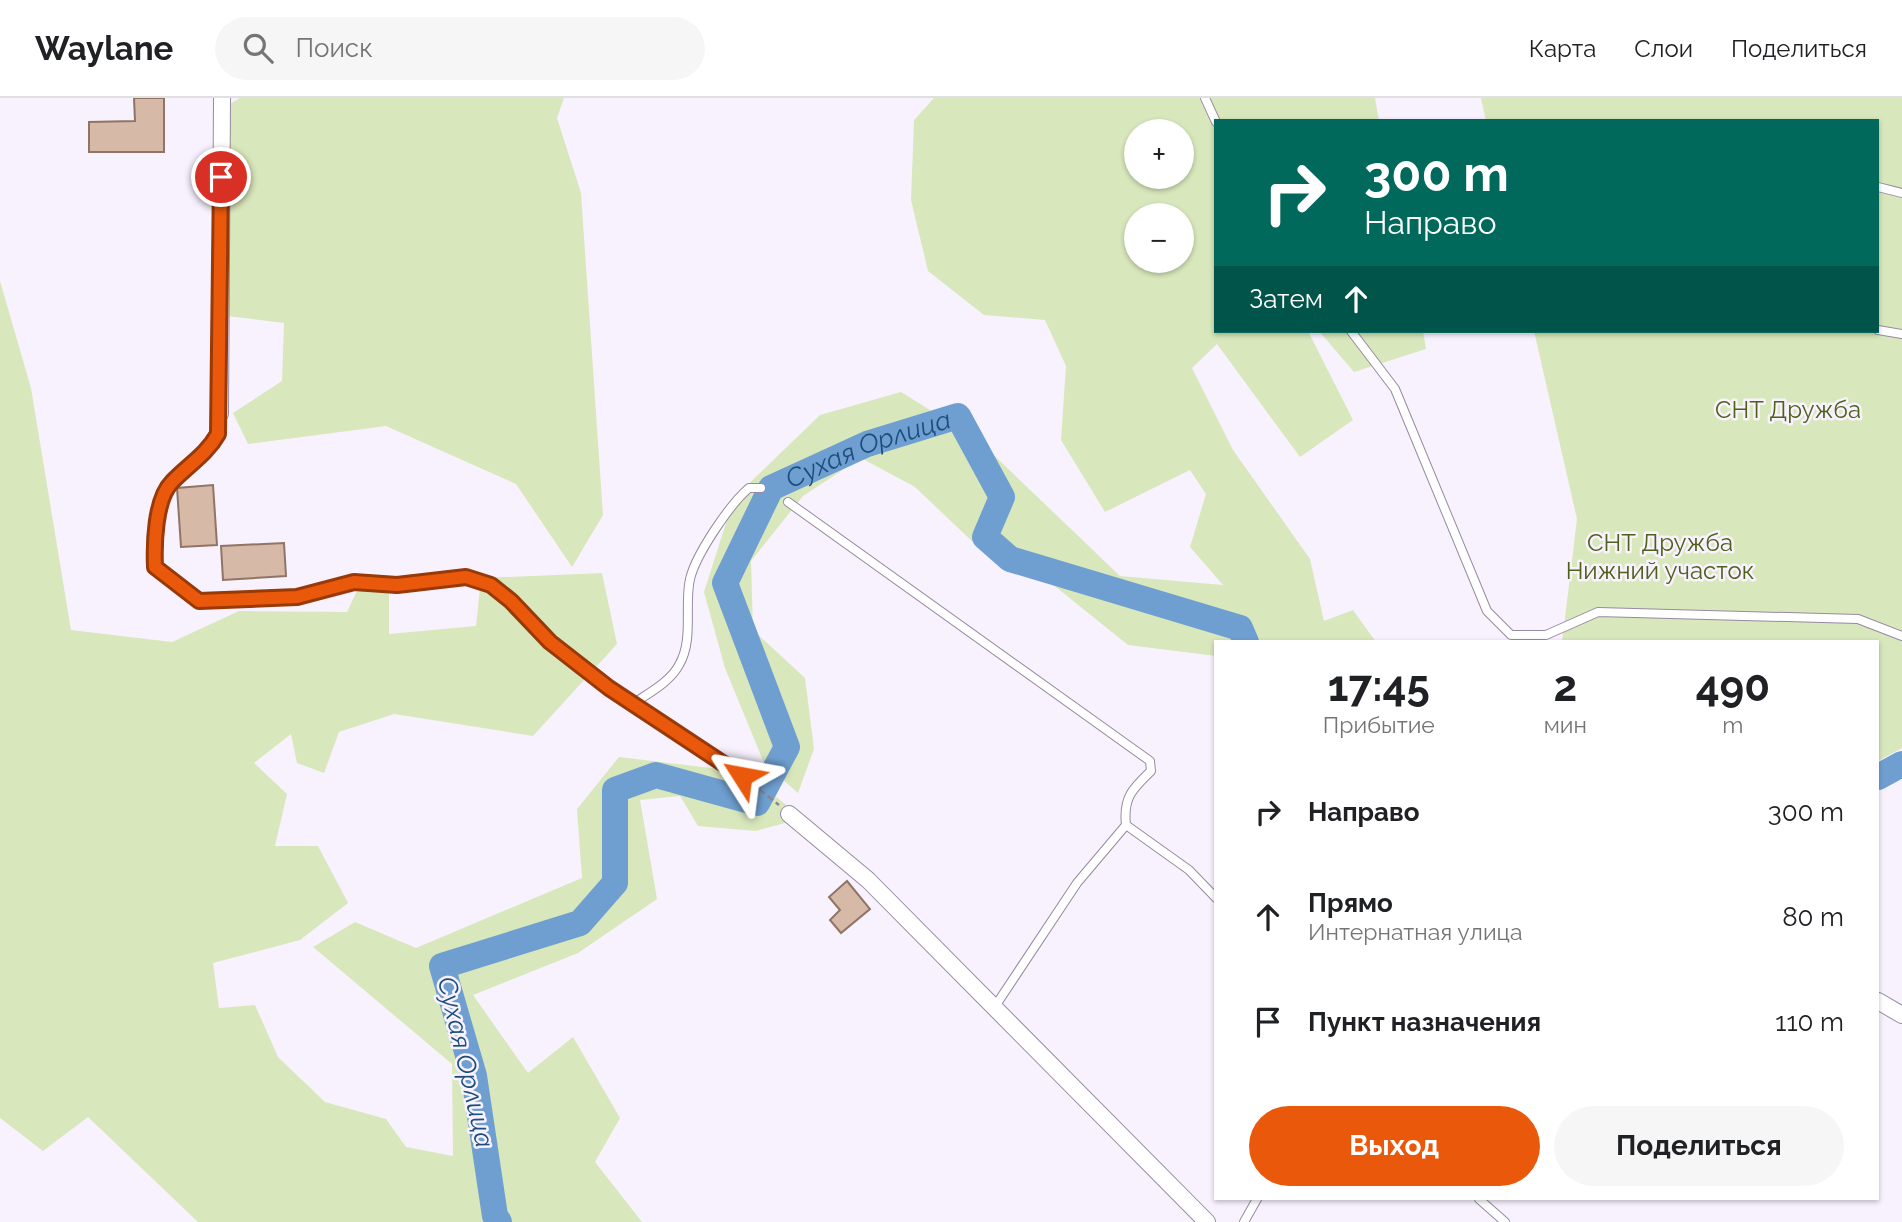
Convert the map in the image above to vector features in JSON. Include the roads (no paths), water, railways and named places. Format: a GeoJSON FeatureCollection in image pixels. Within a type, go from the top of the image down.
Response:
{"type":"FeatureCollection","features":[{"type":"Feature","properties":{"kind":"street"},"geometry":{"type":"LineString","coordinates":[[220,414],[222,98]]}},
{"type":"Feature","properties":{"kind":"street"},"geometry":{"type":"LineString","coordinates":[[789,814],[868,880],[996,1005],[1207,1222]]}},
{"type":"Feature","properties":{"kind":"street"},"geometry":{"type":"LineString","coordinates":[[1879,1002],[1902,1016]]}},
{"type":"Feature","properties":{"kind":"lane"},"geometry":{"type":"LineString","coordinates":[[1205,98],[1215,119]]}},
{"type":"Feature","properties":{"kind":"lane"},"geometry":{"type":"LineString","coordinates":[[1879,187],[1902,193]]}},
{"type":"Feature","properties":{"kind":"lane"},"geometry":{"type":"LineString","coordinates":[[1879,331],[1902,334]]}},
{"type":"Feature","properties":{"kind":"lane"},"geometry":{"type":"LineString","coordinates":[[1352,333],[1395,389],[1487,611],[1511,635],[1546,635],[1598,612],[1858,619],[1902,636]]}},
{"type":"Feature","properties":{"kind":"lane"},"geometry":{"type":"LineString","coordinates":[[220,414],[218,434],[208,451],[169,484],[154,532],[155,567],[199,601],[297,597],[354,582],[397,585],[466,577],[491,585],[511,601],[550,642],[634,704],[742,776]]}},
{"type":"Feature","properties":{"kind":"lane"},"geometry":{"type":"LineString","coordinates":[[634,704],[667,680],[680,664],[685,645],[690,579],[696,562],[738,497],[749,488],[761,488]]}},
{"type":"Feature","properties":{"kind":"lane"},"geometry":{"type":"LineString","coordinates":[[788,502],[1150,761],[1151,771],[1135,787],[1124,807],[1126,825],[1077,883],[996,1005]]}},
{"type":"Feature","properties":{"kind":"lane"},"geometry":{"type":"LineString","coordinates":[[1126,825],[1189,870],[1214,896]]}},
{"type":"Feature","properties":{"kind":"lane"},"geometry":{"type":"LineString","coordinates":[[1244,1222],[1257,1200]]}},
{"type":"Feature","properties":{"kind":"lane"},"geometry":{"type":"LineString","coordinates":[[1480,1200],[1505,1222]]}},
{"type":"Feature","properties":{"kind":"waterway","name":"Сухая Орлица"},"geometry":{"type":"LineString","coordinates":[[499,1222],[495,1216],[474,1076],[442,966],[580,923],[615,883],[615,790],[656,775],[757,803],[787,747],[725,583],[771,488],[867,444],[958,416],[1002,497],[985,537],[1010,559],[1240,628],[1245,640]]}},
{"type":"Feature","properties":{"kind":"waterway","name":"Сухая Орлица"},"geometry":{"type":"LineString","coordinates":[[1879,776],[1902,764]]}},
{"type":"Feature","properties":{"kind":"park label","name":"СНТ Дружба"},"geometry":{"type":"Point","coordinates":[1788,410]}},
{"type":"Feature","properties":{"kind":"park label","name":"СНТ Дружба Нижний участок"},"geometry":{"type":"Point","coordinates":[1660,557]}}]}
